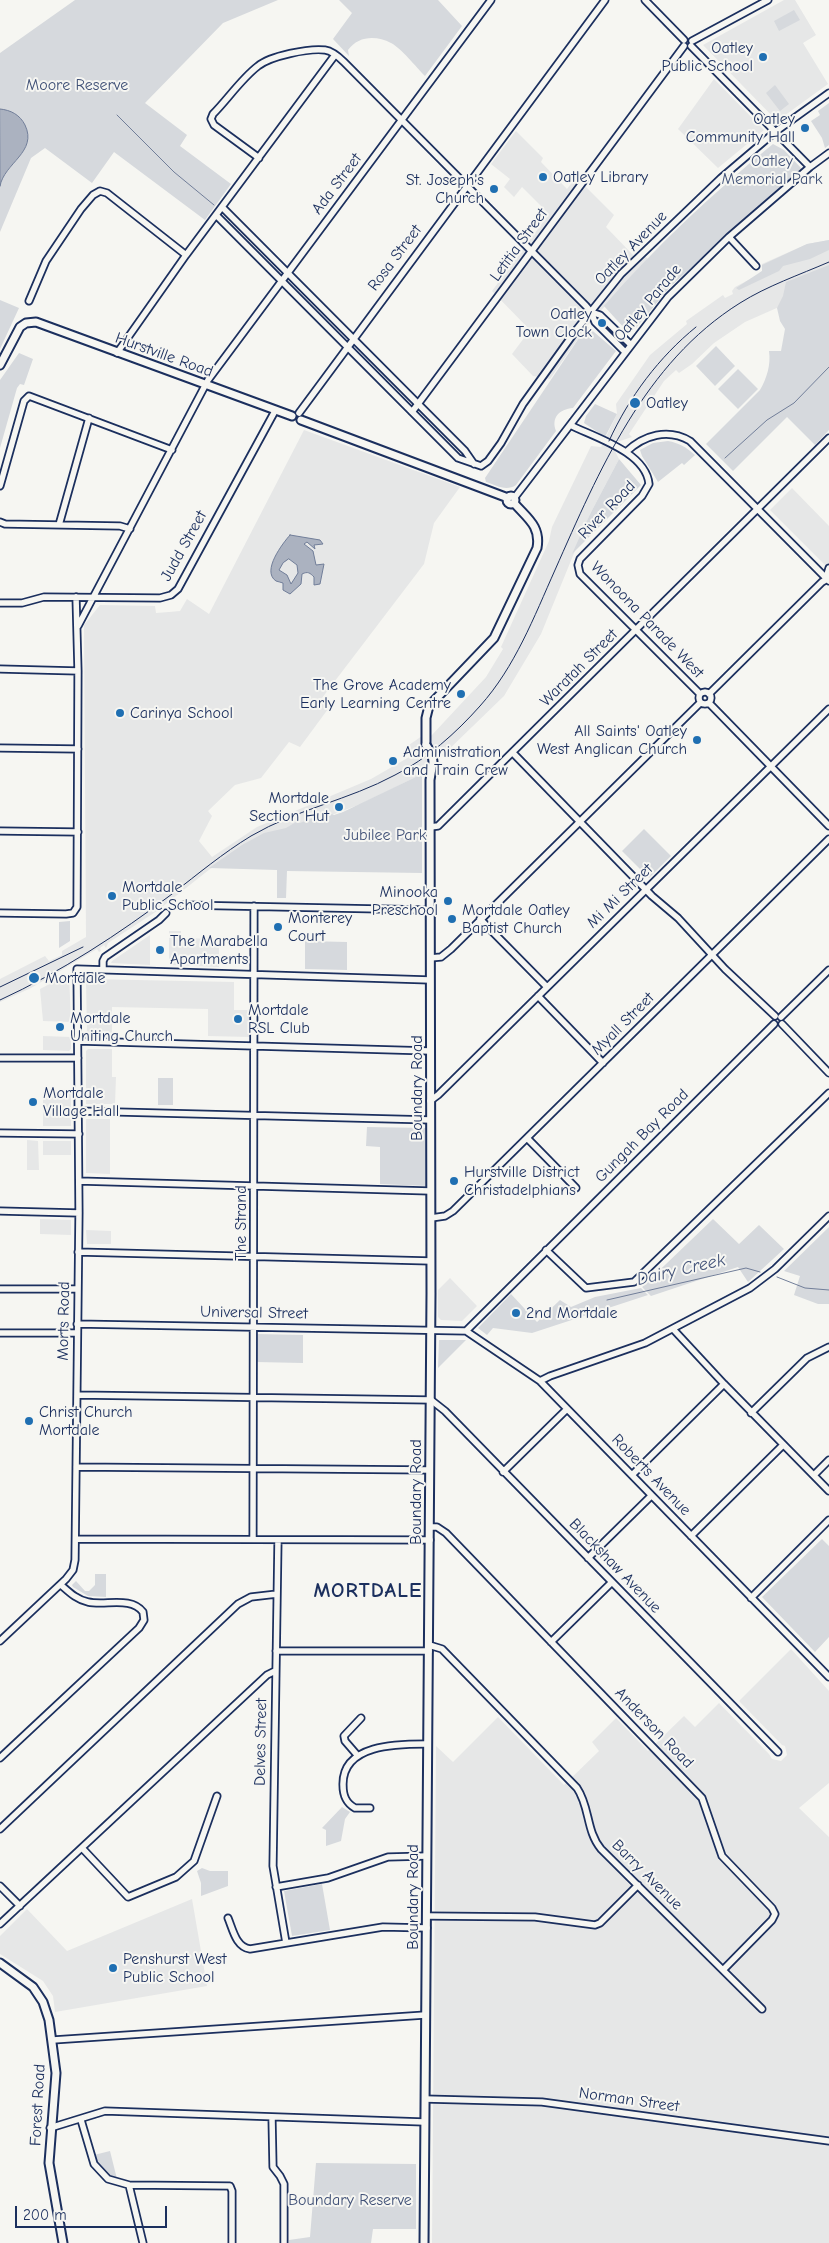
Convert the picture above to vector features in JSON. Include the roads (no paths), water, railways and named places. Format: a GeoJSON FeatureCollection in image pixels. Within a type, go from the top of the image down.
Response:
{"type":"FeatureCollection","features":[{"type":"Feature","properties":{"kind":"main road","name":"Hurstville Road"},"geometry":{"type":"LineString","coordinates":[[0,365],[19,329],[26,323],[36,322],[206,386],[297,417],[512,499],[534,525],[538,537],[537,548],[492,642],[429,706],[426,718],[426,745]]}},
{"type":"Feature","properties":{"kind":"main road","name":"Boundary Road"},"geometry":{"type":"LineString","coordinates":[[424,2243],[431,1400],[429,910],[430,780],[434,762],[432,754],[426,745]]}},
{"type":"Feature","properties":{"kind":"main road","name":"Forest Road"},"geometry":{"type":"LineString","coordinates":[[0,1963],[26,1980],[39,1995],[49,2020],[56,2073],[50,2128],[49,2163],[63,2243]]}},
{"type":"Feature","properties":{"kind":"main road","name":"Forest Road"},"geometry":{"type":"LineString","coordinates":[[57,2210],[68,2243]]}},
{"type":"Feature","properties":{"kind":"street","name":"Ada Street"},"geometry":{"type":"LineString","coordinates":[[78,626],[206,386],[491,0]]}},
{"type":"Feature","properties":{"kind":"street","name":"Rosa Street"},"geometry":{"type":"LineString","coordinates":[[297,417],[347,346],[604,0]]}},
{"type":"Feature","properties":{"kind":"street"},"geometry":{"type":"LineString","coordinates":[[645,0],[810,167]]}},
{"type":"Feature","properties":{"kind":"street","name":"Letitia Street"},"geometry":{"type":"LineString","coordinates":[[412,412],[688,43],[768,0]]}},
{"type":"Feature","properties":{"kind":"street"},"geometry":{"type":"LineString","coordinates":[[259,158],[214,125],[211,119],[213,114],[249,74],[264,62],[303,51],[325,50],[335,55],[402,120],[591,312],[595,322],[624,352]]}},
{"type":"Feature","properties":{"kind":"street"},"geometry":{"type":"LineString","coordinates":[[117,353],[186,255],[335,55]]}},
{"type":"Feature","properties":{"kind":"street","name":"Oatley Avenue"},"geometry":{"type":"LineString","coordinates":[[474,464],[481,466],[491,457],[528,396],[616,280],[637,258],[721,178],[775,132],[829,93]]}},
{"type":"Feature","properties":{"kind":"street","name":"Oatley Parade"},"geometry":{"type":"LineString","coordinates":[[512,499],[668,297],[728,237],[829,153]]}},
{"type":"Feature","properties":{"kind":"street"},"geometry":{"type":"LineString","coordinates":[[29,301],[46,261],[81,209],[92,195],[100,192],[107,193],[186,255]]}},
{"type":"Feature","properties":{"kind":"street"},"geometry":{"type":"LineString","coordinates":[[222,207],[466,451],[474,464]]}},
{"type":"Feature","properties":{"kind":"street"},"geometry":{"type":"LineString","coordinates":[[216,215],[458,458],[474,464]]}},
{"type":"Feature","properties":{"kind":"street"},"geometry":{"type":"LineString","coordinates":[[728,237],[756,266]]}},
{"type":"Feature","properties":{"kind":"street"},"geometry":{"type":"LineString","coordinates":[[591,312],[600,315],[630,344]]}},
{"type":"Feature","properties":{"kind":"street"},"geometry":{"type":"LineString","coordinates":[[0,486],[27,398],[32,396],[172,450]]}},
{"type":"Feature","properties":{"kind":"street","name":"Judd Street"},"geometry":{"type":"LineString","coordinates":[[0,603],[22,603],[44,597],[160,598],[169,596],[176,591],[275,411]]}},
{"type":"Feature","properties":{"kind":"street"},"geometry":{"type":"LineString","coordinates":[[60,525],[89,418]]}},
{"type":"Feature","properties":{"kind":"street","name":"River Road"},"geometry":{"type":"LineString","coordinates":[[570,425],[626,452],[636,461],[649,480],[648,489],[582,556],[578,565]]}},
{"type":"Feature","properties":{"kind":"street"},"geometry":{"type":"LineString","coordinates":[[626,452],[635,445],[659,434],[668,433],[682,437],[698,447],[828,579]]}},
{"type":"Feature","properties":{"kind":"street","name":"Waratah Street"},"geometry":{"type":"LineString","coordinates":[[430,827],[438,826],[829,438]]}},
{"type":"Feature","properties":{"kind":"street"},"geometry":{"type":"LineString","coordinates":[[2,523],[120,526],[130,529]]}},
{"type":"Feature","properties":{"kind":"street","name":"Wonoona Parade West"},"geometry":{"type":"LineString","coordinates":[[578,565],[582,576],[700,694]]}},
{"type":"Feature","properties":{"kind":"street"},"geometry":{"type":"LineString","coordinates":[[709,694],[828,579],[829,568]]}},
{"type":"Feature","properties":{"kind":"street"},"geometry":{"type":"LineString","coordinates":[[0,913],[73,913],[77,905],[78,626],[76,597]]}},
{"type":"Feature","properties":{"kind":"street"},"geometry":{"type":"LineString","coordinates":[[0,669],[78,671]]}},
{"type":"Feature","properties":{"kind":"street"},"geometry":{"type":"LineString","coordinates":[[700,703],[698,697],[700,694],[704,692],[709,694]]}},
{"type":"Feature","properties":{"kind":"street"},"geometry":{"type":"LineString","coordinates":[[709,694],[711,700],[709,703]]}},
{"type":"Feature","properties":{"kind":"street"},"geometry":{"type":"LineString","coordinates":[[430,958],[443,956],[700,703],[709,703],[829,826]]}},
{"type":"Feature","properties":{"kind":"street","name":"Mi Mi Street"},"geometry":{"type":"LineString","coordinates":[[430,1101],[442,1092],[829,709]]}},
{"type":"Feature","properties":{"kind":"street"},"geometry":{"type":"LineString","coordinates":[[0,748],[78,749]]}},
{"type":"Feature","properties":{"kind":"street"},"geometry":{"type":"LineString","coordinates":[[512,752],[646,890],[678,918],[711,955],[774,1016],[782,1017]]}},
{"type":"Feature","properties":{"kind":"street"},"geometry":{"type":"LineString","coordinates":[[0,831],[78,832]]}},
{"type":"Feature","properties":{"kind":"street","name":"Myall Street"},"geometry":{"type":"LineString","coordinates":[[431,1218],[451,1214],[829,839]]}},
{"type":"Feature","properties":{"kind":"street"},"geometry":{"type":"LineString","coordinates":[[182,905],[429,910]]}},
{"type":"Feature","properties":{"kind":"street","name":"The Strand"},"geometry":{"type":"LineString","coordinates":[[253,1539],[255,1257],[254,906]]}},
{"type":"Feature","properties":{"kind":"street"},"geometry":{"type":"LineString","coordinates":[[166,913],[160,920],[105,957],[103,961],[104,970],[430,980]]}},
{"type":"Feature","properties":{"kind":"street"},"geometry":{"type":"LineString","coordinates":[[480,919],[547,987]]}},
{"type":"Feature","properties":{"kind":"street","name":"Morts Road"},"geometry":{"type":"LineString","coordinates":[[0,1641],[61,1585],[74,1566],[76,1539],[79,1213],[77,970],[104,970]]}},
{"type":"Feature","properties":{"kind":"street"},"geometry":{"type":"LineString","coordinates":[[829,970],[782,1017],[782,1024],[829,1073]]}},
{"type":"Feature","properties":{"kind":"street"},"geometry":{"type":"LineString","coordinates":[[538,996],[603,1063]]}},
{"type":"Feature","properties":{"kind":"street"},"geometry":{"type":"LineString","coordinates":[[774,1016],[772,1021],[774,1024],[779,1026],[782,1024]]}},
{"type":"Feature","properties":{"kind":"street","name":"Gungah Bay Road"},"geometry":{"type":"LineString","coordinates":[[466,1331],[774,1024]]}},
{"type":"Feature","properties":{"kind":"street"},"geometry":{"type":"LineString","coordinates":[[78,1041],[430,1051]]}},
{"type":"Feature","properties":{"kind":"street"},"geometry":{"type":"LineString","coordinates":[[0,1058],[78,1058]]}},
{"type":"Feature","properties":{"kind":"street"},"geometry":{"type":"LineString","coordinates":[[546,1250],[586,1288],[634,1282],[829,1093]]}},
{"type":"Feature","properties":{"kind":"street"},"geometry":{"type":"LineString","coordinates":[[78,1111],[431,1120]]}},
{"type":"Feature","properties":{"kind":"street"},"geometry":{"type":"LineString","coordinates":[[0,1132],[79,1134]]}},
{"type":"Feature","properties":{"kind":"street"},"geometry":{"type":"LineString","coordinates":[[527,1138],[576,1188]]}},
{"type":"Feature","properties":{"kind":"street"},"geometry":{"type":"LineString","coordinates":[[79,1181],[430,1191]]}},
{"type":"Feature","properties":{"kind":"street"},"geometry":{"type":"LineString","coordinates":[[0,1211],[79,1213]]}},
{"type":"Feature","properties":{"kind":"street"},"geometry":{"type":"LineString","coordinates":[[540,1381],[630,1350],[744,1292],[775,1269],[829,1216]]}},
{"type":"Feature","properties":{"kind":"street"},"geometry":{"type":"LineString","coordinates":[[78,1252],[431,1261]]}},
{"type":"Feature","properties":{"kind":"street"},"geometry":{"type":"LineString","coordinates":[[0,1288],[78,1289]]}},
{"type":"Feature","properties":{"kind":"street","name":"Universal Street"},"geometry":{"type":"LineString","coordinates":[[77,1324],[431,1330]]}},
{"type":"Feature","properties":{"kind":"street"},"geometry":{"type":"LineString","coordinates":[[673,1329],[751,1413],[829,1491]]}},
{"type":"Feature","properties":{"kind":"street"},"geometry":{"type":"LineString","coordinates":[[431,1330],[466,1331]]}},
{"type":"Feature","properties":{"kind":"street","name":"Roberts Avenue"},"geometry":{"type":"LineString","coordinates":[[466,1331],[540,1381],[829,1677]]}},
{"type":"Feature","properties":{"kind":"street"},"geometry":{"type":"LineString","coordinates":[[0,1333],[77,1333]]}},
{"type":"Feature","properties":{"kind":"street"},"geometry":{"type":"LineString","coordinates":[[751,1413],[807,1358],[829,1348]]}},
{"type":"Feature","properties":{"kind":"street"},"geometry":{"type":"LineString","coordinates":[[632,1475],[724,1384]]}},
{"type":"Feature","properties":{"kind":"street"},"geometry":{"type":"LineString","coordinates":[[77,1395],[431,1400]]}},
{"type":"Feature","properties":{"kind":"street","name":"Blackshaw Avenue"},"geometry":{"type":"LineString","coordinates":[[431,1400],[445,1411],[778,1752]]}},
{"type":"Feature","properties":{"kind":"street"},"geometry":{"type":"LineString","coordinates":[[503,1472],[567,1409]]}},
{"type":"Feature","properties":{"kind":"street"},"geometry":{"type":"LineString","coordinates":[[691,1536],[783,1445]]}},
{"type":"Feature","properties":{"kind":"street"},"geometry":{"type":"LineString","coordinates":[[814,1476],[829,1460]]}},
{"type":"Feature","properties":{"kind":"street"},"geometry":{"type":"LineString","coordinates":[[76,1467],[430,1470]]}},
{"type":"Feature","properties":{"kind":"street"},"geometry":{"type":"LineString","coordinates":[[588,1558],[651,1496]]}},
{"type":"Feature","properties":{"kind":"street"},"geometry":{"type":"LineString","coordinates":[[751,1598],[829,1520]]}},
{"type":"Feature","properties":{"kind":"street","name":"Anderson Road"},"geometry":{"type":"LineString","coordinates":[[430,1527],[437,1527],[446,1533],[700,1795],[706,1807],[712,1833],[722,1856],[775,1914],[772,1920],[723,1970]]}},
{"type":"Feature","properties":{"kind":"street"},"geometry":{"type":"LineString","coordinates":[[76,1539],[430,1540]]}},
{"type":"Feature","properties":{"kind":"street","name":"Delves Street"},"geometry":{"type":"LineString","coordinates":[[278,1540],[273,1866],[286,1943]]}},
{"type":"Feature","properties":{"kind":"street"},"geometry":{"type":"LineString","coordinates":[[551,1642],[611,1583]]}},
{"type":"Feature","properties":{"kind":"street"},"geometry":{"type":"LineString","coordinates":[[0,1758],[132,1635],[144,1620],[142,1612],[134,1605],[87,1602],[75,1597],[61,1585]]}},
{"type":"Feature","properties":{"kind":"street"},"geometry":{"type":"LineString","coordinates":[[0,1829],[238,1604],[251,1597],[277,1594]]}},
{"type":"Feature","properties":{"kind":"street"},"geometry":{"type":"LineString","coordinates":[[276,1651],[429,1648]]}},
{"type":"Feature","properties":{"kind":"street","name":"Barry Avenue"},"geometry":{"type":"LineString","coordinates":[[429,1648],[442,1649],[577,1788],[585,1802],[595,1840],[762,2009]]}},
{"type":"Feature","properties":{"kind":"street"},"geometry":{"type":"LineString","coordinates":[[0,1924],[267,1675],[275,1671]]}},
{"type":"Feature","properties":{"kind":"street"},"geometry":{"type":"LineString","coordinates":[[344,1734],[361,1718]]}},
{"type":"Feature","properties":{"kind":"street"},"geometry":{"type":"LineString","coordinates":[[339,1730],[344,1734],[345,1741],[358,1756]]}},
{"type":"Feature","properties":{"kind":"street"},"geometry":{"type":"LineString","coordinates":[[370,1808],[355,1808],[349,1805],[344,1798],[344,1776],[358,1756],[386,1746],[428,1744]]}},
{"type":"Feature","properties":{"kind":"street"},"geometry":{"type":"LineString","coordinates":[[82,1848],[128,1897],[176,1877],[190,1866],[194,1861],[217,1796]]}},
{"type":"Feature","properties":{"kind":"street"},"geometry":{"type":"LineString","coordinates":[[276,1887],[328,1878],[388,1857],[427,1856]]}},
{"type":"Feature","properties":{"kind":"street"},"geometry":{"type":"LineString","coordinates":[[427,1916],[535,1917],[595,1925],[600,1924],[638,1885]]}},
{"type":"Feature","properties":{"kind":"street"},"geometry":{"type":"LineString","coordinates":[[0,1886],[20,1906]]}},
{"type":"Feature","properties":{"kind":"street"},"geometry":{"type":"LineString","coordinates":[[228,1918],[239,1944],[244,1948],[250,1949],[383,1928],[426,1928]]}},
{"type":"Feature","properties":{"kind":"street"},"geometry":{"type":"LineString","coordinates":[[52,2040],[426,2014]]}},
{"type":"Feature","properties":{"kind":"street","name":"Norman Street"},"geometry":{"type":"LineString","coordinates":[[425,2100],[542,2102],[829,2141]]}},
{"type":"Feature","properties":{"kind":"street"},"geometry":{"type":"LineString","coordinates":[[50,2128],[81,2120],[105,2111],[424,2122]]}},
{"type":"Feature","properties":{"kind":"street"},"geometry":{"type":"LineString","coordinates":[[272,2118],[272,2167],[284,2184],[284,2243]]}},
{"type":"Feature","properties":{"kind":"street"},"geometry":{"type":"LineString","coordinates":[[81,2120],[94,2164],[108,2180],[128,2185],[230,2186],[232,2191],[232,2243]]}},
{"type":"Feature","properties":{"kind":"street"},"geometry":{"type":"LineString","coordinates":[[128,2185],[143,2243]]}},
{"type":"Feature","properties":{"kind":"waterway"},"geometry":{"type":"LineString","coordinates":[[117,115],[174,172],[214,205]]}},
{"type":"Feature","properties":{"kind":"waterway"},"geometry":{"type":"LineString","coordinates":[[725,458],[767,420],[794,403],[829,367]]}},
{"type":"Feature","properties":{"kind":"waterway","name":"Dairy Creek"},"geometry":{"type":"LineString","coordinates":[[607,1300],[746,1268],[760,1272]]}},
{"type":"Feature","properties":{"kind":"waterway","name":"Dairy Creek"},"geometry":{"type":"LineString","coordinates":[[777,1277],[805,1288],[829,1290]]}},
{"type":"Feature","properties":{"kind":"railway"},"geometry":{"type":"LineString","coordinates":[[0,1000],[67,965],[110,938],[251,836],[286,819],[377,784],[407,769],[451,735],[480,706],[504,675],[514,658],[589,495],[628,422],[651,388],[677,356],[706,328],[740,303],[772,286],[829,262]]}},
{"type":"Feature","properties":{"kind":"railway"},"geometry":{"type":"LineString","coordinates":[[609,441],[626,409],[646,379],[670,351],[696,327]]}},
{"type":"Feature","properties":{"kind":"railway"},"geometry":{"type":"LineString","coordinates":[[0,987],[83,947]]}},
{"type":"Feature","properties":{"kind":"place","name":"Oatley Public School"},"geometry":{"type":"Point","coordinates":[763,57]}},
{"type":"Feature","properties":{"kind":"place","name":"Oatley Community Hall"},"geometry":{"type":"Point","coordinates":[805,128]}},
{"type":"Feature","properties":{"kind":"place","name":"Oatley Library"},"geometry":{"type":"Point","coordinates":[543,177]}},
{"type":"Feature","properties":{"kind":"place","name":"St. Joseph's Church"},"geometry":{"type":"Point","coordinates":[494,189]}},
{"type":"Feature","properties":{"kind":"place","name":"Oatley Town Clock"},"geometry":{"type":"Point","coordinates":[602,323]}},
{"type":"Feature","properties":{"kind":"place","name":"Oatley"},"geometry":{"type":"Point","coordinates":[635,403]}},
{"type":"Feature","properties":{"kind":"place","name":"The Grove Academy Early Learning Centre"},"geometry":{"type":"Point","coordinates":[461,694]}},
{"type":"Feature","properties":{"kind":"place","name":"Carinya School"},"geometry":{"type":"Point","coordinates":[120,713]}},
{"type":"Feature","properties":{"kind":"place","name":"All Saints' Oatley West Anglican Church"},"geometry":{"type":"Point","coordinates":[697,740]}},
{"type":"Feature","properties":{"kind":"place","name":"Administration and Train Crew"},"geometry":{"type":"Point","coordinates":[393,761]}},
{"type":"Feature","properties":{"kind":"place","name":"Mortdale Section Hut"},"geometry":{"type":"Point","coordinates":[339,807]}},
{"type":"Feature","properties":{"kind":"place","name":"Mortdale Public School"},"geometry":{"type":"Point","coordinates":[112,896]}},
{"type":"Feature","properties":{"kind":"place","name":"Minooka Preschool"},"geometry":{"type":"Point","coordinates":[448,901]}},
{"type":"Feature","properties":{"kind":"place","name":"Mortdale Oatley Baptist Church"},"geometry":{"type":"Point","coordinates":[452,919]}},
{"type":"Feature","properties":{"kind":"place","name":"Monterey Court"},"geometry":{"type":"Point","coordinates":[278,927]}},
{"type":"Feature","properties":{"kind":"place","name":"The Marabella Apartments"},"geometry":{"type":"Point","coordinates":[160,950]}},
{"type":"Feature","properties":{"kind":"place","name":"Mortdale"},"geometry":{"type":"Point","coordinates":[34,978]}},
{"type":"Feature","properties":{"kind":"place","name":"Mortdale RSL Club"},"geometry":{"type":"Point","coordinates":[238,1019]}},
{"type":"Feature","properties":{"kind":"place","name":"Mortdale Uniting Church"},"geometry":{"type":"Point","coordinates":[60,1027]}},
{"type":"Feature","properties":{"kind":"place","name":"Mortdale Village Hall"},"geometry":{"type":"Point","coordinates":[33,1102]}},
{"type":"Feature","properties":{"kind":"place","name":"Hurstville District Christadelphians"},"geometry":{"type":"Point","coordinates":[454,1181]}},
{"type":"Feature","properties":{"kind":"place","name":"2nd Mortdale"},"geometry":{"type":"Point","coordinates":[516,1313]}},
{"type":"Feature","properties":{"kind":"place","name":"Christ Church Mortdale"},"geometry":{"type":"Point","coordinates":[29,1421]}},
{"type":"Feature","properties":{"kind":"place","name":"Penshurst West Public School"},"geometry":{"type":"Point","coordinates":[113,1968]}},
{"type":"Feature","properties":{"kind":"district","name":"MORTDALE"},"geometry":{"type":"Point","coordinates":[368,1591]}},
{"type":"Feature","properties":{"kind":"park label","name":"Moore Reserve"},"geometry":{"type":"Point","coordinates":[77,85]}},
{"type":"Feature","properties":{"kind":"park label","name":"Oatley Memorial Park"},"geometry":{"type":"Point","coordinates":[772,170]}},
{"type":"Feature","properties":{"kind":"park label","name":"Jubilee Park"},"geometry":{"type":"Point","coordinates":[385,835]}},
{"type":"Feature","properties":{"kind":"park label","name":"Boundary Reserve"},"geometry":{"type":"Point","coordinates":[350,2200]}}]}
